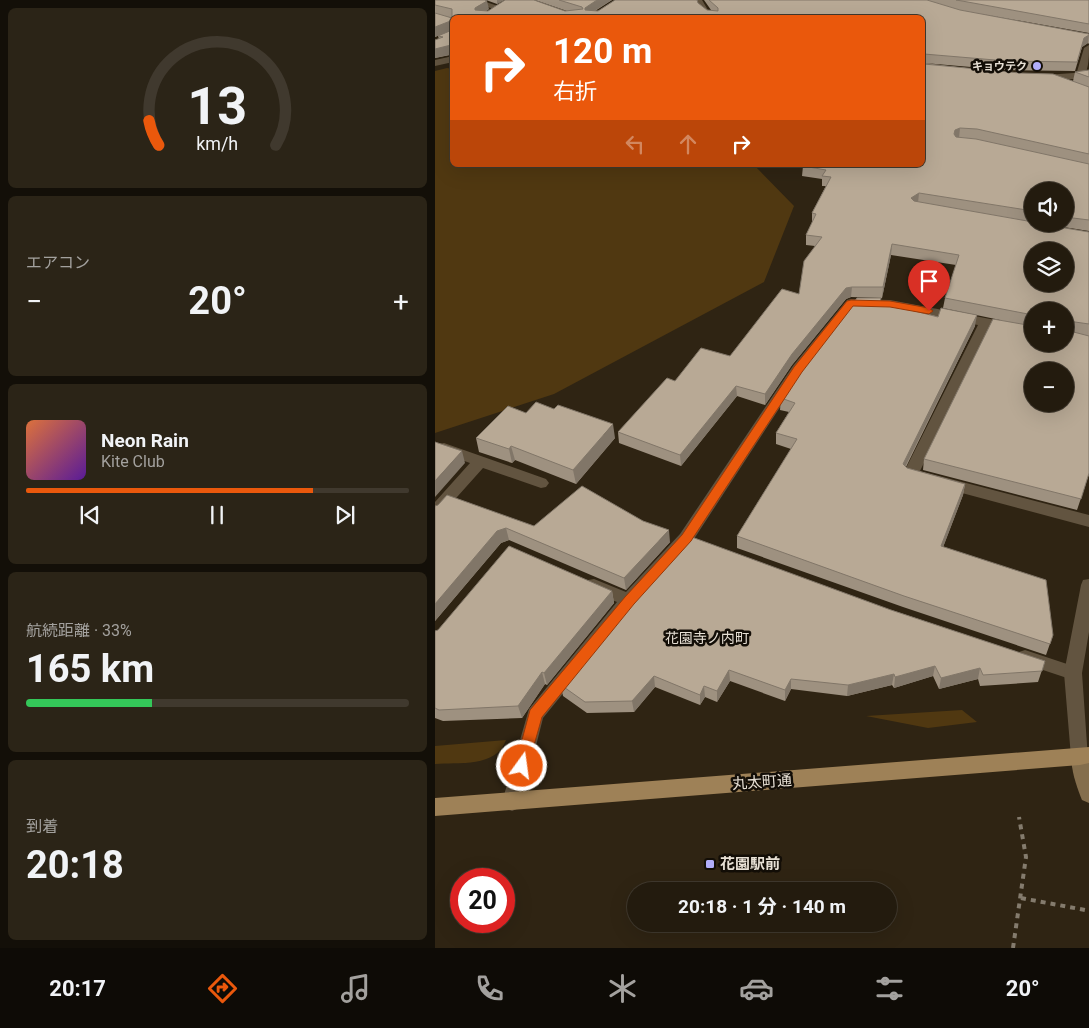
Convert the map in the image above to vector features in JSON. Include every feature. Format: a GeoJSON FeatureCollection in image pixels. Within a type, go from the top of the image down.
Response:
{"type":"FeatureCollection","features":[{"type":"Feature","properties":{"kind":"main road"},"geometry":{"type":"LineString","coordinates":[[488,14],[503,6]]}},
{"type":"Feature","properties":{"kind":"main road"},"geometry":{"type":"LineString","coordinates":[[1086,759],[1089,794]]}},
{"type":"Feature","properties":{"kind":"main road","name":"丸太町通"},"geometry":{"type":"LineString","coordinates":[[435,807],[1086,759]]}},
{"type":"Feature","properties":{"kind":"street"},"geometry":{"type":"LineString","coordinates":[[470,0],[503,6]]}},
{"type":"Feature","properties":{"kind":"street"},"geometry":{"type":"LineString","coordinates":[[698,0],[709,15]]}},
{"type":"Feature","properties":{"kind":"street"},"geometry":{"type":"LineString","coordinates":[[1034,78],[1085,75],[1089,48]]}},
{"type":"Feature","properties":{"kind":"street"},"geometry":{"type":"LineString","coordinates":[[435,63],[450,60]]}},
{"type":"Feature","properties":{"kind":"street"},"geometry":{"type":"LineString","coordinates":[[1050,78],[1073,85]]}},
{"type":"Feature","properties":{"kind":"street"},"geometry":{"type":"LineString","coordinates":[[512,802],[535,715],[629,600],[686,538],[798,369],[851,303],[890,304],[1024,329]]}},
{"type":"Feature","properties":{"kind":"street"},"geometry":{"type":"LineString","coordinates":[[987,322],[911,474],[1089,520]]}},
{"type":"Feature","properties":{"kind":"street"},"geometry":{"type":"LineString","coordinates":[[443,447],[541,483]]}},
{"type":"Feature","properties":{"kind":"street"},"geometry":{"type":"LineString","coordinates":[[435,512],[481,461]]}},
{"type":"Feature","properties":{"kind":"street"},"geometry":{"type":"LineString","coordinates":[[686,538],[705,545]]}},
{"type":"Feature","properties":{"kind":"street"},"geometry":{"type":"LineString","coordinates":[[577,578],[629,600]]}},
{"type":"Feature","properties":{"kind":"street"},"geometry":{"type":"LineString","coordinates":[[1086,759],[1073,673],[1089,585]]}},
{"type":"Feature","properties":{"kind":"street"},"geometry":{"type":"LineString","coordinates":[[1008,651],[1073,673]]}},
{"type":"Feature","properties":{"kind":"path"},"geometry":{"type":"LineString","coordinates":[[1013,948],[1026,857],[1019,817]]}},
{"type":"Feature","properties":{"kind":"path"},"geometry":{"type":"LineString","coordinates":[[1021,898],[1085,910]]}},
{"type":"Feature","properties":{"kind":"shaded area"},"geometry":{"type":"Polygon","coordinates":[[[450,69],[450,167],[756,167],[794,206],[764,282],[554,394],[435,433],[435,71],[450,69]]]}},
{"type":"Feature","properties":{"kind":"shaded area"},"geometry":{"type":"Polygon","coordinates":[[[962,710],[977,722],[928,728],[866,716],[962,710]]]}},
{"type":"Feature","properties":{"kind":"shaded area"},"geometry":{"type":"Polygon","coordinates":[[[506,740],[501,749],[485,759],[476,762],[435,764],[435,746],[506,740]]]}},
{"type":"Feature","properties":{"kind":"building"},"geometry":{"type":"Polygon","coordinates":[[[435,0],[485,0],[487,1],[475,8],[475,10],[488,11],[505,0],[534,0],[565,11],[583,9],[582,7],[559,0],[597,0],[585,8],[585,10],[598,11],[615,0],[697,0],[707,10],[718,11],[718,8],[709,0],[927,0],[960,10],[1089,35],[1084,38],[1077,62],[1007,61],[925,54],[925,15],[452,15],[452,9],[435,5],[435,0]]]}},
{"type":"Feature","properties":{"kind":"building"},"geometry":{"type":"Polygon","coordinates":[[[956,0],[1089,0],[1089,24],[962,1],[956,0]]]}},
{"type":"Feature","properties":{"kind":"building"},"geometry":{"type":"Polygon","coordinates":[[[435,13],[450,17],[450,21],[435,27],[435,13]]]}},
{"type":"Feature","properties":{"kind":"building"},"geometry":{"type":"Polygon","coordinates":[[[450,31],[450,45],[435,49],[435,40],[443,37],[438,36],[450,31]]]}},
{"type":"Feature","properties":{"kind":"building"},"geometry":{"type":"Polygon","coordinates":[[[925,64],[1020,73],[1053,74],[1089,87],[1089,154],[977,129],[960,128],[955,130],[954,134],[956,137],[976,139],[1089,164],[1089,220],[1074,218],[1074,182],[1024,182],[1024,210],[919,193],[911,198],[914,201],[1024,220],[1024,232],[1074,232],[1074,230],[1089,232],[1089,324],[1074,322],[1074,302],[1024,302],[1024,313],[945,298],[959,255],[892,244],[883,287],[846,288],[792,354],[765,394],[736,386],[680,455],[618,432],[667,378],[675,381],[701,348],[730,356],[782,289],[799,294],[804,261],[822,237],[806,235],[816,214],[812,213],[831,177],[822,176],[826,170],[809,167],[925,167],[925,64]]]}},
{"type":"Feature","properties":{"kind":"building"},"geometry":{"type":"Polygon","coordinates":[[[1089,70],[1089,77],[1075,72],[1089,70]]]}},
{"type":"Feature","properties":{"kind":"building"},"geometry":{"type":"Polygon","coordinates":[[[857,298],[881,298],[880,302],[938,317],[941,308],[977,315],[903,464],[907,468],[965,484],[941,546],[1046,580],[1053,635],[1050,644],[904,596],[737,536],[797,439],[776,433],[795,403],[781,398],[805,362],[857,298]]]}},
{"type":"Feature","properties":{"kind":"building"},"geometry":{"type":"Polygon","coordinates":[[[993,319],[1024,324],[1024,352],[1074,352],[1074,332],[1089,336],[1089,473],[1081,499],[924,459],[993,319]]]}},
{"type":"Feature","properties":{"kind":"building"},"geometry":{"type":"Polygon","coordinates":[[[536,402],[554,409],[558,405],[613,424],[573,470],[511,446],[509,449],[476,438],[508,406],[526,413],[536,402]]]}},
{"type":"Feature","properties":{"kind":"building"},"geometry":{"type":"Polygon","coordinates":[[[435,442],[462,451],[435,481],[435,442]]]}},
{"type":"Feature","properties":{"kind":"building"},"geometry":{"type":"Polygon","coordinates":[[[582,486],[643,521],[669,530],[624,578],[506,528],[497,531],[435,604],[435,506],[447,495],[534,526],[582,486]]]}},
{"type":"Feature","properties":{"kind":"building"},"geometry":{"type":"Polygon","coordinates":[[[689,536],[891,610],[1045,661],[1042,671],[983,675],[980,668],[941,678],[935,666],[895,677],[894,674],[848,685],[791,679],[785,690],[729,670],[717,691],[704,686],[700,695],[654,676],[632,701],[585,702],[561,685],[635,595],[689,536]]]}},
{"type":"Feature","properties":{"kind":"building"},"geometry":{"type":"Polygon","coordinates":[[[509,546],[612,591],[544,673],[542,672],[518,706],[439,710],[435,708],[435,631],[438,630],[509,546]]]}},
{"type":"Feature","properties":{"kind":"place","name":"キョウテク"},"geometry":{"type":"Point","coordinates":[1037,66]}},
{"type":"Feature","properties":{"kind":"place","name":"花園駅前"},"geometry":{"type":"Point","coordinates":[710,864]}},
{"type":"Feature","properties":{"kind":"district","name":"花園寺ノ内町"},"geometry":{"type":"Point","coordinates":[707,638]}},
{"type":"Feature","properties":{"kind":"route"},"geometry":{"type":"LineString","coordinates":[[522,766],[535,715],[629,600],[686,538],[798,369],[851,303],[890,304],[929,311]]}}]}
